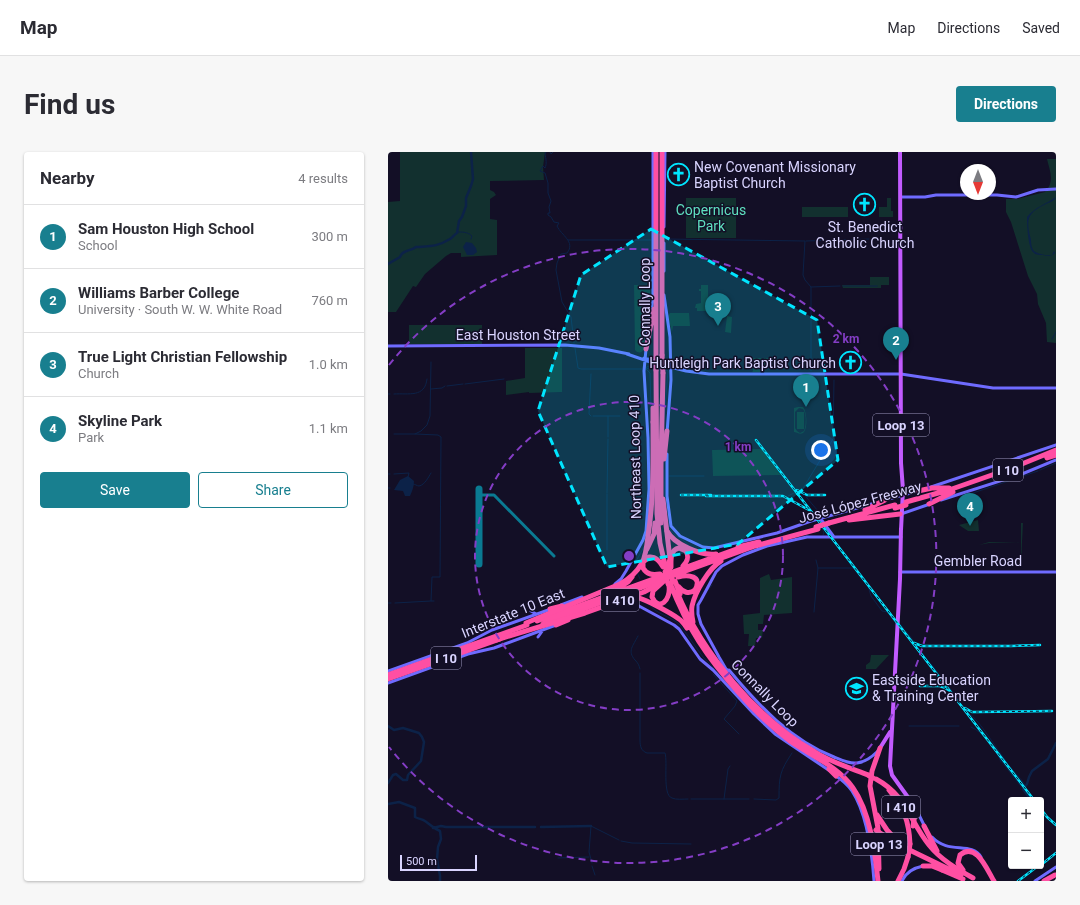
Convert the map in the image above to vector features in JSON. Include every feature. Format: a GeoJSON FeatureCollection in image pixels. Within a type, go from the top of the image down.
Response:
{"type":"FeatureCollection","features":[{"type":"Feature","properties":{"kind":"highway","name":"Connally Loop"},"geometry":{"type":"LineString","coordinates":[[656,152],[656,378],[658,528],[669,576],[683,614],[703,650],[718,669],[778,731],[814,754],[837,771],[852,785],[860,799],[866,817],[878,881]]}},
{"type":"Feature","properties":{"kind":"highway","name":"Connally Loop"},"geometry":{"type":"LineString","coordinates":[[664,152],[662,207],[663,373],[661,521],[669,576],[689,619],[711,654],[752,704]]}},
{"type":"Feature","properties":{"kind":"highway"},"geometry":{"type":"LineString","coordinates":[[646,355],[657,296]]}},
{"type":"Feature","properties":{"kind":"highway"},"geometry":{"type":"LineString","coordinates":[[526,625],[620,584],[632,576],[645,555],[653,478],[653,422],[656,378]]}},
{"type":"Feature","properties":{"kind":"highway"},"geometry":{"type":"LineString","coordinates":[[662,410],[663,472]]}},
{"type":"Feature","properties":{"kind":"highway"},"geometry":{"type":"LineString","coordinates":[[663,472],[667,431]]}},
{"type":"Feature","properties":{"kind":"highway","name":"José López Freeway"},"geometry":{"type":"LineString","coordinates":[[669,576],[762,541],[829,525],[958,487],[1026,464],[1056,450]]}},
{"type":"Feature","properties":{"kind":"highway","name":"José López Freeway"},"geometry":{"type":"LineString","coordinates":[[906,503],[953,492],[1056,455]]}},
{"type":"Feature","properties":{"kind":"highway"},"geometry":{"type":"LineString","coordinates":[[661,465],[663,514],[669,576],[711,654]]}},
{"type":"Feature","properties":{"kind":"highway","name":"I 410"},"geometry":{"type":"LineString","coordinates":[[496,640],[585,613],[644,592],[655,586],[666,572],[670,557],[663,499],[663,472]]}},
{"type":"Feature","properties":{"kind":"highway"},"geometry":{"type":"LineString","coordinates":[[918,491],[932,488],[958,487]]}},
{"type":"Feature","properties":{"kind":"highway"},"geometry":{"type":"LineString","coordinates":[[929,504],[953,492]]}},
{"type":"Feature","properties":{"kind":"highway"},"geometry":{"type":"LineString","coordinates":[[550,619],[622,587],[632,577],[656,527],[655,508],[657,494]]}},
{"type":"Feature","properties":{"kind":"highway"},"geometry":{"type":"LineString","coordinates":[[849,519],[885,500]]}},
{"type":"Feature","properties":{"kind":"highway"},"geometry":{"type":"LineString","coordinates":[[849,519],[899,515]]}},
{"type":"Feature","properties":{"kind":"highway"},"geometry":{"type":"LineString","coordinates":[[655,522],[679,612],[689,631]]}},
{"type":"Feature","properties":{"kind":"highway"},"geometry":{"type":"LineString","coordinates":[[664,526],[667,532],[676,541],[697,552],[708,555],[716,554]]}},
{"type":"Feature","properties":{"kind":"highway","name":"José López Freeway"},"geometry":{"type":"LineString","coordinates":[[669,576],[755,546],[817,528]]}},
{"type":"Feature","properties":{"kind":"highway"},"geometry":{"type":"LineString","coordinates":[[683,566],[734,548],[762,541]]}},
{"type":"Feature","properties":{"kind":"highway"},"geometry":{"type":"LineString","coordinates":[[610,592],[722,561],[755,546]]}},
{"type":"Feature","properties":{"kind":"highway"},"geometry":{"type":"LineString","coordinates":[[556,625],[604,606],[669,576],[687,562],[688,556],[686,551],[679,548],[675,549],[672,553],[669,576]]}},
{"type":"Feature","properties":{"kind":"highway"},"geometry":{"type":"LineString","coordinates":[[693,622],[692,607],[696,595],[712,568],[722,561]]}},
{"type":"Feature","properties":{"kind":"highway","name":"I 10"},"geometry":{"type":"LineString","coordinates":[[388,674],[526,625],[550,619],[669,576]]}},
{"type":"Feature","properties":{"kind":"highway"},"geometry":{"type":"LineString","coordinates":[[622,597],[634,596],[640,598],[677,618],[703,650]]}},
{"type":"Feature","properties":{"kind":"highway"},"geometry":{"type":"LineString","coordinates":[[550,609],[596,598]]}},
{"type":"Feature","properties":{"kind":"highway"},"geometry":{"type":"LineString","coordinates":[[550,619],[604,606]]}},
{"type":"Feature","properties":{"kind":"highway","name":"I 10"},"geometry":{"type":"LineString","coordinates":[[388,679],[496,640],[526,625]]}},
{"type":"Feature","properties":{"kind":"highway"},"geometry":{"type":"LineString","coordinates":[[429,668],[483,645]]}},
{"type":"Feature","properties":{"kind":"highway"},"geometry":{"type":"LineString","coordinates":[[724,682],[752,704]]}},
{"type":"Feature","properties":{"kind":"highway"},"geometry":{"type":"LineString","coordinates":[[741,684],[752,704]]}},
{"type":"Feature","properties":{"kind":"highway","name":"Loop 13"},"geometry":{"type":"LineString","coordinates":[[878,881],[879,840],[870,779],[880,748]]}},
{"type":"Feature","properties":{"kind":"highway"},"geometry":{"type":"LineString","coordinates":[[814,754],[836,776]]}},
{"type":"Feature","properties":{"kind":"highway"},"geometry":{"type":"LineString","coordinates":[[814,754],[843,761]]}},
{"type":"Feature","properties":{"kind":"highway","name":"Connally Loop"},"geometry":{"type":"LineString","coordinates":[[814,754],[868,775],[889,790],[904,811],[909,828],[909,846],[908,857],[898,881]]}},
{"type":"Feature","properties":{"kind":"highway"},"geometry":{"type":"LineString","coordinates":[[874,779],[891,789],[900,798],[925,840],[934,851],[968,880]]}},
{"type":"Feature","properties":{"kind":"highway"},"geometry":{"type":"LineString","coordinates":[[874,807],[877,815],[893,838],[968,880]]}},
{"type":"Feature","properties":{"kind":"highway","name":"Loop 13"},"geometry":{"type":"LineString","coordinates":[[909,846],[914,826],[915,807]]}},
{"type":"Feature","properties":{"kind":"highway"},"geometry":{"type":"LineString","coordinates":[[866,817],[869,823],[883,835],[909,846]]}},
{"type":"Feature","properties":{"kind":"highway"},"geometry":{"type":"LineString","coordinates":[[924,826],[935,848],[944,860]]}},
{"type":"Feature","properties":{"kind":"highway"},"geometry":{"type":"LineString","coordinates":[[968,880],[958,863],[960,855],[966,851],[971,851],[977,854],[995,881]]}},
{"type":"Feature","properties":{"kind":"highway"},"geometry":{"type":"LineString","coordinates":[[934,861],[968,880]]}},
{"type":"Feature","properties":{"kind":"highway"},"geometry":{"type":"LineString","coordinates":[[923,866],[932,866],[968,880]]}},
{"type":"Feature","properties":{"kind":"highway"},"geometry":{"type":"LineString","coordinates":[[1044,881],[1056,875]]}},
{"type":"Feature","properties":{"kind":"highway"},"geometry":{"type":"LineString","coordinates":[[1048,881],[1056,875]]}},
{"type":"Feature","properties":{"kind":"highway"},"geometry":{"type":"LineString","coordinates":[[1052,881],[1056,875]]}},
{"type":"Feature","properties":{"kind":"main road","name":"Northeast Loop 410"},"geometry":{"type":"LineString","coordinates":[[621,579],[643,540],[646,528],[649,489],[644,366],[647,330],[653,299],[653,152]]}},
{"type":"Feature","properties":{"kind":"main road"},"geometry":{"type":"LineString","coordinates":[[664,152],[664,299],[670,332],[671,366],[667,431],[667,496],[669,519],[672,529],[680,536],[700,547],[711,548],[777,533],[820,518],[918,491],[1056,445]]}},
{"type":"Feature","properties":{"kind":"main road","name":"Loop 13"},"geometry":{"type":"LineString","coordinates":[[900,152],[902,486],[899,515],[901,530],[900,572],[892,722],[891,771],[895,780],[915,807]]}},
{"type":"Feature","properties":{"kind":"main road"},"geometry":{"type":"LineString","coordinates":[[901,197],[936,195],[997,195],[1016,197],[1035,190],[1056,189]]}},
{"type":"Feature","properties":{"kind":"main road","name":"East Houston Street"},"geometry":{"type":"LineString","coordinates":[[388,346],[565,345],[600,348],[639,358],[646,355],[676,369],[716,374],[901,374],[993,388],[1056,388]]}},
{"type":"Feature","properties":{"kind":"main road"},"geometry":{"type":"LineString","coordinates":[[644,366],[643,362],[639,358],[646,355]]}},
{"type":"Feature","properties":{"kind":"main road","name":"East Houston Street"},"geometry":{"type":"LineString","coordinates":[[671,366],[690,371]]}},
{"type":"Feature","properties":{"kind":"main road"},"geometry":{"type":"LineString","coordinates":[[671,374],[673,370],[676,369]]}},
{"type":"Feature","properties":{"kind":"main road"},"geometry":{"type":"LineString","coordinates":[[899,515],[1026,472],[1056,460]]}},
{"type":"Feature","properties":{"kind":"main road"},"geometry":{"type":"LineString","coordinates":[[820,518],[832,536]]}},
{"type":"Feature","properties":{"kind":"main road"},"geometry":{"type":"LineString","coordinates":[[880,748],[870,759],[853,763],[843,761],[818,750],[793,734],[768,713],[727,670],[701,624],[698,615],[698,605],[716,572],[722,566],[746,554],[775,544],[810,537],[901,537]]}},
{"type":"Feature","properties":{"kind":"main road","name":"Gembler Road"},"geometry":{"type":"LineString","coordinates":[[900,572],[1056,572]]}},
{"type":"Feature","properties":{"kind":"main road","name":"Interstate 10 East"},"geometry":{"type":"LineString","coordinates":[[388,683],[468,654],[494,648],[526,636],[526,625],[538,614],[611,587],[621,579]]}},
{"type":"Feature","properties":{"kind":"main road"},"geometry":{"type":"LineString","coordinates":[[604,606],[624,603],[633,604],[674,625],[679,629],[700,659],[775,734],[836,776],[851,790],[859,805],[868,840],[874,881]]}},
{"type":"Feature","properties":{"kind":"main road"},"geometry":{"type":"LineString","coordinates":[[526,625],[531,612],[538,614]]}},
{"type":"Feature","properties":{"kind":"main road"},"geometry":{"type":"LineString","coordinates":[[526,625],[529,622],[531,625],[531,632],[526,636]]}},
{"type":"Feature","properties":{"kind":"main road"},"geometry":{"type":"LineString","coordinates":[[526,625],[537,637],[543,630]]}},
{"type":"Feature","properties":{"kind":"main road","name":"Interstate 10 East"},"geometry":{"type":"LineString","coordinates":[[388,674],[462,644],[492,630],[526,625],[543,630],[556,625]]}},
{"type":"Feature","properties":{"kind":"main road","name":"Loop 13"},"geometry":{"type":"LineString","coordinates":[[891,771],[888,771],[887,769],[892,722]]}},
{"type":"Feature","properties":{"kind":"main road","name":"Loop 13"},"geometry":{"type":"LineString","coordinates":[[880,748],[890,732]]}},
{"type":"Feature","properties":{"kind":"main road"},"geometry":{"type":"LineString","coordinates":[[915,807],[924,826],[932,837],[942,845],[950,848],[969,848],[976,851],[995,881]]}},
{"type":"Feature","properties":{"kind":"main road"},"geometry":{"type":"LineString","coordinates":[[902,881],[908,872],[923,866],[934,868],[968,880]]}},
{"type":"Feature","properties":{"kind":"main road"},"geometry":{"type":"LineString","coordinates":[[1035,881],[1056,867]]}},
{"type":"Feature","properties":{"kind":"highlighted area"},"geometry":{"type":"Polygon","coordinates":[[[651,229],[817,320],[838,460],[738,544],[607,567],[538,411],[581,275],[651,229]]]}},
{"type":"Feature","properties":{"kind":"green space"},"geometry":{"type":"Polygon","coordinates":[[[400,152],[545,152],[543,167],[544,180],[490,181],[490,190],[496,195],[490,199],[490,219],[497,220],[497,255],[461,257],[461,253],[451,253],[425,274],[416,287],[413,286],[396,312],[388,312],[388,202],[400,201],[400,152]]]}},
{"type":"Feature","properties":{"kind":"green space"},"geometry":{"type":"Polygon","coordinates":[[[1047,159],[1056,159],[1056,343],[1047,342],[1046,323],[1038,304],[1037,294],[1028,276],[1011,222],[1006,212],[1006,199],[1017,199],[1045,192],[1051,180],[1047,159]]]}},
{"type":"Feature","properties":{"kind":"green space","name":"Copernicus Park"},"geometry":{"type":"Polygon","coordinates":[[[686,198],[736,198],[736,238],[686,238],[686,198]]]}},
{"type":"Feature","properties":{"kind":"green space"},"geometry":{"type":"Polygon","coordinates":[[[887,198],[891,198],[891,211],[893,211],[893,217],[879,217],[879,207],[887,207],[887,198]]]}},
{"type":"Feature","properties":{"kind":"green space"},"geometry":{"type":"Polygon","coordinates":[[[802,207],[848,207],[848,217],[802,217],[802,207]]]}},
{"type":"Feature","properties":{"kind":"green space"},"geometry":{"type":"Polygon","coordinates":[[[870,277],[889,277],[889,285],[881,285],[881,288],[843,288],[842,285],[870,285],[870,277]]]}},
{"type":"Feature","properties":{"kind":"green space"},"geometry":{"type":"Polygon","coordinates":[[[634,285],[650,285],[650,301],[645,330],[644,349],[642,352],[637,352],[635,350],[634,285]]]}},
{"type":"Feature","properties":{"kind":"green space"},"geometry":{"type":"Polygon","coordinates":[[[701,285],[708,285],[708,311],[697,311],[697,308],[695,308],[696,304],[701,303],[701,291],[699,291],[699,289],[701,289],[701,285]]]}},
{"type":"Feature","properties":{"kind":"green space"},"geometry":{"type":"Polygon","coordinates":[[[670,313],[689,313],[690,326],[673,326],[672,332],[668,316],[670,313]]]}},
{"type":"Feature","properties":{"kind":"green space"},"geometry":{"type":"Polygon","coordinates":[[[727,316],[732,317],[731,333],[725,332],[727,316]]]}},
{"type":"Feature","properties":{"kind":"green space"},"geometry":{"type":"Polygon","coordinates":[[[409,325],[482,325],[482,344],[409,344],[409,325]]]}},
{"type":"Feature","properties":{"kind":"green space"},"geometry":{"type":"Polygon","coordinates":[[[525,348],[562,348],[562,392],[529,392],[506,395],[506,381],[525,378],[525,348]]]}},
{"type":"Feature","properties":{"kind":"green space"},"geometry":{"type":"Polygon","coordinates":[[[753,358],[762,358],[761,372],[752,372],[753,358]]]}},
{"type":"Feature","properties":{"kind":"green space"},"geometry":{"type":"Polygon","coordinates":[[[764,358],[774,358],[774,365],[764,365],[764,358]]]}},
{"type":"Feature","properties":{"kind":"green space"},"geometry":{"type":"Polygon","coordinates":[[[803,407],[805,415],[803,409],[799,408],[795,412],[795,428],[800,433],[804,431],[806,419],[805,431],[802,434],[794,432],[794,408],[803,407]]]}},
{"type":"Feature","properties":{"kind":"green space"},"geometry":{"type":"Polygon","coordinates":[[[797,412],[804,412],[804,429],[797,429],[797,412]]]}},
{"type":"Feature","properties":{"kind":"green space"},"geometry":{"type":"Polygon","coordinates":[[[762,449],[781,475],[713,476],[712,450],[762,449]]]}},
{"type":"Feature","properties":{"kind":"green space"},"geometry":{"type":"Polygon","coordinates":[[[978,520],[979,531],[968,531],[959,525],[978,520]]]}},
{"type":"Feature","properties":{"kind":"green space"},"geometry":{"type":"Polygon","coordinates":[[[1021,523],[1023,523],[1022,570],[1021,542],[1021,523]]]}},
{"type":"Feature","properties":{"kind":"green space"},"geometry":{"type":"Polygon","coordinates":[[[989,542],[1021,542],[989,543],[979,545],[989,542]]]}},
{"type":"Feature","properties":{"kind":"green space"},"geometry":{"type":"Polygon","coordinates":[[[769,574],[771,580],[792,577],[792,613],[764,615],[763,624],[758,624],[758,630],[763,630],[762,638],[756,638],[755,646],[748,646],[749,634],[744,634],[743,615],[760,613],[760,578],[769,574]]]}},
{"type":"Feature","properties":{"kind":"green space"},"geometry":{"type":"Polygon","coordinates":[[[871,655],[889,655],[876,669],[866,669],[866,665],[870,662],[871,655]]]}},
{"type":"Feature","properties":{"kind":"water"},"geometry":{"type":"Polygon","coordinates":[[[1056,197],[1053,201],[1034,211],[1028,221],[1034,251],[1040,254],[1051,255],[1048,256],[1036,254],[1032,251],[1029,242],[1027,217],[1037,208],[1056,197]]]}},
{"type":"Feature","properties":{"kind":"water"},"geometry":{"type":"Polygon","coordinates":[[[466,242],[472,243],[477,252],[473,255],[467,255],[463,247],[466,242]]]}},
{"type":"Feature","properties":{"kind":"water"},"geometry":{"type":"Polygon","coordinates":[[[408,476],[414,481],[414,485],[410,496],[405,496],[403,491],[394,490],[400,480],[408,476]]]}},
{"type":"Feature","properties":{"kind":"waterway"},"geometry":{"type":"LineString","coordinates":[[388,264],[400,257],[405,252],[416,247],[433,246],[450,239],[457,233],[459,221],[466,206],[466,198],[473,179],[471,152]]}},
{"type":"Feature","properties":{"kind":"waterway"},"geometry":{"type":"LineString","coordinates":[[546,152],[546,166],[545,168],[543,166],[540,171],[545,173],[548,183],[548,193],[551,201],[549,207],[550,213],[548,213],[548,215],[554,222],[559,223],[557,226],[570,245],[567,253],[561,254],[556,270],[562,302],[571,317],[574,343]]}},
{"type":"Feature","properties":{"kind":"waterway"},"geometry":{"type":"LineString","coordinates":[[550,152],[551,154],[553,152]]}},
{"type":"Feature","properties":{"kind":"waterway"},"geometry":{"type":"LineString","coordinates":[[458,232],[469,234],[472,236],[471,239]]}},
{"type":"Feature","properties":{"kind":"waterway"},"geometry":{"type":"LineString","coordinates":[[665,239],[805,241],[803,275],[811,287],[811,371]]}},
{"type":"Feature","properties":{"kind":"waterway"},"geometry":{"type":"LineString","coordinates":[[806,241],[869,239]]}},
{"type":"Feature","properties":{"kind":"waterway"},"geometry":{"type":"LineString","coordinates":[[568,240],[651,240]]}},
{"type":"Feature","properties":{"kind":"waterway"},"geometry":{"type":"LineString","coordinates":[[835,241],[840,241]]}},
{"type":"Feature","properties":{"kind":"waterway"},"geometry":{"type":"LineString","coordinates":[[811,287],[840,286]]}},
{"type":"Feature","properties":{"kind":"waterway"},"geometry":{"type":"LineString","coordinates":[[843,286],[877,286]]}},
{"type":"Feature","properties":{"kind":"waterway"},"geometry":{"type":"LineString","coordinates":[[1052,339],[1056,332]]}},
{"type":"Feature","properties":{"kind":"waterway"},"geometry":{"type":"LineString","coordinates":[[575,348],[578,368],[581,369],[642,369]]}},
{"type":"Feature","properties":{"kind":"waterway"},"geometry":{"type":"LineString","coordinates":[[394,434],[415,434],[427,425],[430,416],[431,362]]}},
{"type":"Feature","properties":{"kind":"waterway"},"geometry":{"type":"LineString","coordinates":[[645,368],[653,364]]}},
{"type":"Feature","properties":{"kind":"waterway"},"geometry":{"type":"LineString","coordinates":[[646,369],[654,366]]}},
{"type":"Feature","properties":{"kind":"waterway"},"geometry":{"type":"LineString","coordinates":[[646,369],[650,373],[651,407]]}},
{"type":"Feature","properties":{"kind":"waterway"},"geometry":{"type":"LineString","coordinates":[[664,419],[668,371],[665,369]]}},
{"type":"Feature","properties":{"kind":"waterway"},"geometry":{"type":"LineString","coordinates":[[591,374],[589,414],[591,416]]}},
{"type":"Feature","properties":{"kind":"waterway"},"geometry":{"type":"LineString","coordinates":[[394,394],[411,394],[420,392],[426,385],[427,379]]}},
{"type":"Feature","properties":{"kind":"waterway"},"geometry":{"type":"LineString","coordinates":[[465,384],[504,379]]}},
{"type":"Feature","properties":{"kind":"waterway"},"geometry":{"type":"LineString","coordinates":[[817,515],[818,511],[802,490],[833,439],[834,380]]}},
{"type":"Feature","properties":{"kind":"waterway"},"geometry":{"type":"LineString","coordinates":[[447,386],[463,384]]}},
{"type":"Feature","properties":{"kind":"waterway"},"geometry":{"type":"LineString","coordinates":[[431,389],[442,388],[445,386]]}},
{"type":"Feature","properties":{"kind":"waterway"},"geometry":{"type":"LineString","coordinates":[[593,416],[620,416]]}},
{"type":"Feature","properties":{"kind":"waterway"},"geometry":{"type":"LineString","coordinates":[[608,416],[608,437]]}},
{"type":"Feature","properties":{"kind":"waterway"},"geometry":{"type":"LineString","coordinates":[[415,434],[438,435],[441,437],[440,577],[432,577],[431,601],[434,601]]}},
{"type":"Feature","properties":{"kind":"waterway"},"geometry":{"type":"LineString","coordinates":[[607,493],[608,439]]}},
{"type":"Feature","properties":{"kind":"waterway"},"geometry":{"type":"LineString","coordinates":[[1040,470],[1056,463]]}},
{"type":"Feature","properties":{"kind":"waterway"},"geometry":{"type":"LineString","coordinates":[[664,470],[665,498]]}},
{"type":"Feature","properties":{"kind":"waterway"},"geometry":{"type":"LineString","coordinates":[[973,493],[1038,471]]}},
{"type":"Feature","properties":{"kind":"waterway"},"geometry":{"type":"LineString","coordinates":[[394,474],[409,473],[408,477]]}},
{"type":"Feature","properties":{"kind":"waterway"},"geometry":{"type":"LineString","coordinates":[[413,484],[418,486],[421,485],[431,473]]}},
{"type":"Feature","properties":{"kind":"waterway"},"geometry":{"type":"LineString","coordinates":[[669,476],[704,476]]}},
{"type":"Feature","properties":{"kind":"waterway"},"geometry":{"type":"LineString","coordinates":[[788,496],[798,491],[804,495]]}},
{"type":"Feature","properties":{"kind":"waterway"},"geometry":{"type":"LineString","coordinates":[[607,494],[607,550]]}},
{"type":"Feature","properties":{"kind":"waterway"},"geometry":{"type":"LineString","coordinates":[[668,526],[676,536],[690,547]]}},
{"type":"Feature","properties":{"kind":"waterway"},"geometry":{"type":"LineString","coordinates":[[822,528],[824,533],[823,535]]}},
{"type":"Feature","properties":{"kind":"waterway"},"geometry":{"type":"LineString","coordinates":[[635,568],[635,563],[645,545]]}},
{"type":"Feature","properties":{"kind":"waterway"},"geometry":{"type":"LineString","coordinates":[[690,561],[691,552]]}},
{"type":"Feature","properties":{"kind":"waterway"},"geometry":{"type":"LineString","coordinates":[[814,612],[818,568],[816,560]]}},
{"type":"Feature","properties":{"kind":"waterway"},"geometry":{"type":"LineString","coordinates":[[818,568],[854,568],[868,586],[871,596],[882,611],[888,612]]}},
{"type":"Feature","properties":{"kind":"waterway"},"geometry":{"type":"LineString","coordinates":[[637,572],[640,579]]}},
{"type":"Feature","properties":{"kind":"waterway"},"geometry":{"type":"LineString","coordinates":[[694,573],[700,580]]}},
{"type":"Feature","properties":{"kind":"waterway"},"geometry":{"type":"LineString","coordinates":[[708,590],[712,585]]}},
{"type":"Feature","properties":{"kind":"waterway"},"geometry":{"type":"LineString","coordinates":[[395,603],[431,601]]}},
{"type":"Feature","properties":{"kind":"waterway"},"geometry":{"type":"LineString","coordinates":[[649,604],[655,610],[680,625],[703,657],[723,678]]}},
{"type":"Feature","properties":{"kind":"waterway"},"geometry":{"type":"LineString","coordinates":[[889,614],[895,622]]}},
{"type":"Feature","properties":{"kind":"waterway"},"geometry":{"type":"LineString","coordinates":[[900,624],[904,629]]}},
{"type":"Feature","properties":{"kind":"waterway"},"geometry":{"type":"LineString","coordinates":[[906,631],[916,644]]}},
{"type":"Feature","properties":{"kind":"waterway"},"geometry":{"type":"LineString","coordinates":[[638,636],[631,654],[640,669]]}},
{"type":"Feature","properties":{"kind":"waterway"},"geometry":{"type":"LineString","coordinates":[[917,646],[928,661]]}},
{"type":"Feature","properties":{"kind":"waterway"},"geometry":{"type":"LineString","coordinates":[[931,664],[958,699]]}},
{"type":"Feature","properties":{"kind":"waterway"},"geometry":{"type":"LineString","coordinates":[[640,673],[641,748],[647,753],[665,753],[666,785],[669,796],[675,799],[688,799]]}},
{"type":"Feature","properties":{"kind":"waterway"},"geometry":{"type":"LineString","coordinates":[[713,674],[737,701],[735,706],[724,719],[739,734]]}},
{"type":"Feature","properties":{"kind":"waterway"},"geometry":{"type":"LineString","coordinates":[[941,687],[951,693],[965,711]]}},
{"type":"Feature","properties":{"kind":"waterway"},"geometry":{"type":"LineString","coordinates":[[966,711],[971,714],[981,725],[1008,764],[1026,786]]}},
{"type":"Feature","properties":{"kind":"waterway"},"geometry":{"type":"LineString","coordinates":[[388,726],[394,730],[403,728],[419,733],[424,742],[421,761],[408,775],[407,780],[403,780],[396,774],[393,775],[388,783]]}},
{"type":"Feature","properties":{"kind":"waterway"},"geometry":{"type":"LineString","coordinates":[[909,726],[959,726]]}},
{"type":"Feature","properties":{"kind":"waterway"},"geometry":{"type":"LineString","coordinates":[[971,727],[980,732],[989,742],[1001,762]]}},
{"type":"Feature","properties":{"kind":"waterway"},"geometry":{"type":"LineString","coordinates":[[1029,797],[1023,789],[1027,784],[1032,771],[1048,759],[1056,743]]}},
{"type":"Feature","properties":{"kind":"waterway"},"geometry":{"type":"LineString","coordinates":[[754,799],[776,800],[779,798],[781,774],[792,753]]}},
{"type":"Feature","properties":{"kind":"waterway"},"geometry":{"type":"LineString","coordinates":[[1002,762],[1023,789]]}},
{"type":"Feature","properties":{"kind":"waterway"},"geometry":{"type":"LineString","coordinates":[[724,799],[728,769],[730,766]]}},
{"type":"Feature","properties":{"kind":"waterway"},"geometry":{"type":"LineString","coordinates":[[691,799],[749,799]]}},
{"type":"Feature","properties":{"kind":"waterway"},"geometry":{"type":"LineString","coordinates":[[388,804],[399,802],[415,808],[415,817],[424,820],[440,831],[441,839],[438,847],[437,859],[440,881]]}},
{"type":"Feature","properties":{"kind":"waterway"},"geometry":{"type":"LineString","coordinates":[[433,828],[441,826],[535,827]]}},
{"type":"Feature","properties":{"kind":"waterway"},"geometry":{"type":"LineString","coordinates":[[592,863],[589,852],[591,826],[619,840]]}},
{"type":"Feature","properties":{"kind":"waterway"},"geometry":{"type":"LineString","coordinates":[[541,827],[591,826]]}},
{"type":"Feature","properties":{"kind":"waterway"},"geometry":{"type":"LineString","coordinates":[[621,841],[632,843],[691,844]]}},
{"type":"Feature","properties":{"kind":"waterway"},"geometry":{"type":"LineString","coordinates":[[558,858],[589,857]]}},
{"type":"Feature","properties":{"kind":"waterway"},"geometry":{"type":"LineString","coordinates":[[592,866],[595,875]]}},
{"type":"Feature","properties":{"kind":"taxiway"},"geometry":{"type":"LineString","coordinates":[[479,495],[494,495],[554,556]]}},
{"type":"Feature","properties":{"kind":"runway"},"geometry":{"type":"LineString","coordinates":[[479,489],[479,564]]}},
{"type":"Feature","properties":{"kind":"railway"},"geometry":{"type":"LineString","coordinates":[[756,440],[1032,797]]}},
{"type":"Feature","properties":{"kind":"railway"},"geometry":{"type":"LineString","coordinates":[[797,490],[807,495],[825,495]]}},
{"type":"Feature","properties":{"kind":"railway"},"geometry":{"type":"LineString","coordinates":[[681,495],[711,495]]}},
{"type":"Feature","properties":{"kind":"railway"},"geometry":{"type":"LineString","coordinates":[[706,496],[783,496],[809,510]]}},
{"type":"Feature","properties":{"kind":"railway"},"geometry":{"type":"LineString","coordinates":[[914,643],[922,646],[1040,645]]}},
{"type":"Feature","properties":{"kind":"railway"},"geometry":{"type":"LineString","coordinates":[[920,686],[940,686],[949,690]]}},
{"type":"Feature","properties":{"kind":"railway"},"geometry":{"type":"LineString","coordinates":[[965,708],[972,712],[1052,711]]}},
{"type":"Feature","properties":{"kind":"railway"},"geometry":{"type":"LineString","coordinates":[[1044,813],[1056,825]]}},
{"type":"Feature","properties":{"kind":"railway"},"geometry":{"type":"LineString","coordinates":[[1044,863],[1056,853]]}},
{"type":"Feature","properties":{"kind":"railway"},"geometry":{"type":"LineString","coordinates":[[1018,881],[1034,869]]}},
{"type":"Feature","properties":{"kind":"place","name":"New Covenant Missionary Baptist Church"},"geometry":{"type":"Point","coordinates":[678,175]}},
{"type":"Feature","properties":{"kind":"place","name":"St. Benedict Catholic Church"},"geometry":{"type":"Point","coordinates":[865,205]}},
{"type":"Feature","properties":{"kind":"place","name":"True Light Christian Fellowship"},"geometry":{"type":"Point","coordinates":[718,326]}},
{"type":"Feature","properties":{"kind":"place","name":"Williams Barber College"},"geometry":{"type":"Point","coordinates":[896,360]}},
{"type":"Feature","properties":{"kind":"place","name":"Huntleigh Park Baptist Church"},"geometry":{"type":"Point","coordinates":[851,363]}},
{"type":"Feature","properties":{"kind":"place","name":"Sam Houston High School"},"geometry":{"type":"Point","coordinates":[806,407]}},
{"type":"Feature","properties":{"kind":"place","name":"Skyline Park"},"geometry":{"type":"Point","coordinates":[970,526]}},
{"type":"Feature","properties":{"kind":"place","name":"Eastside Education & Training Center"},"geometry":{"type":"Point","coordinates":[857,688]}}]}
